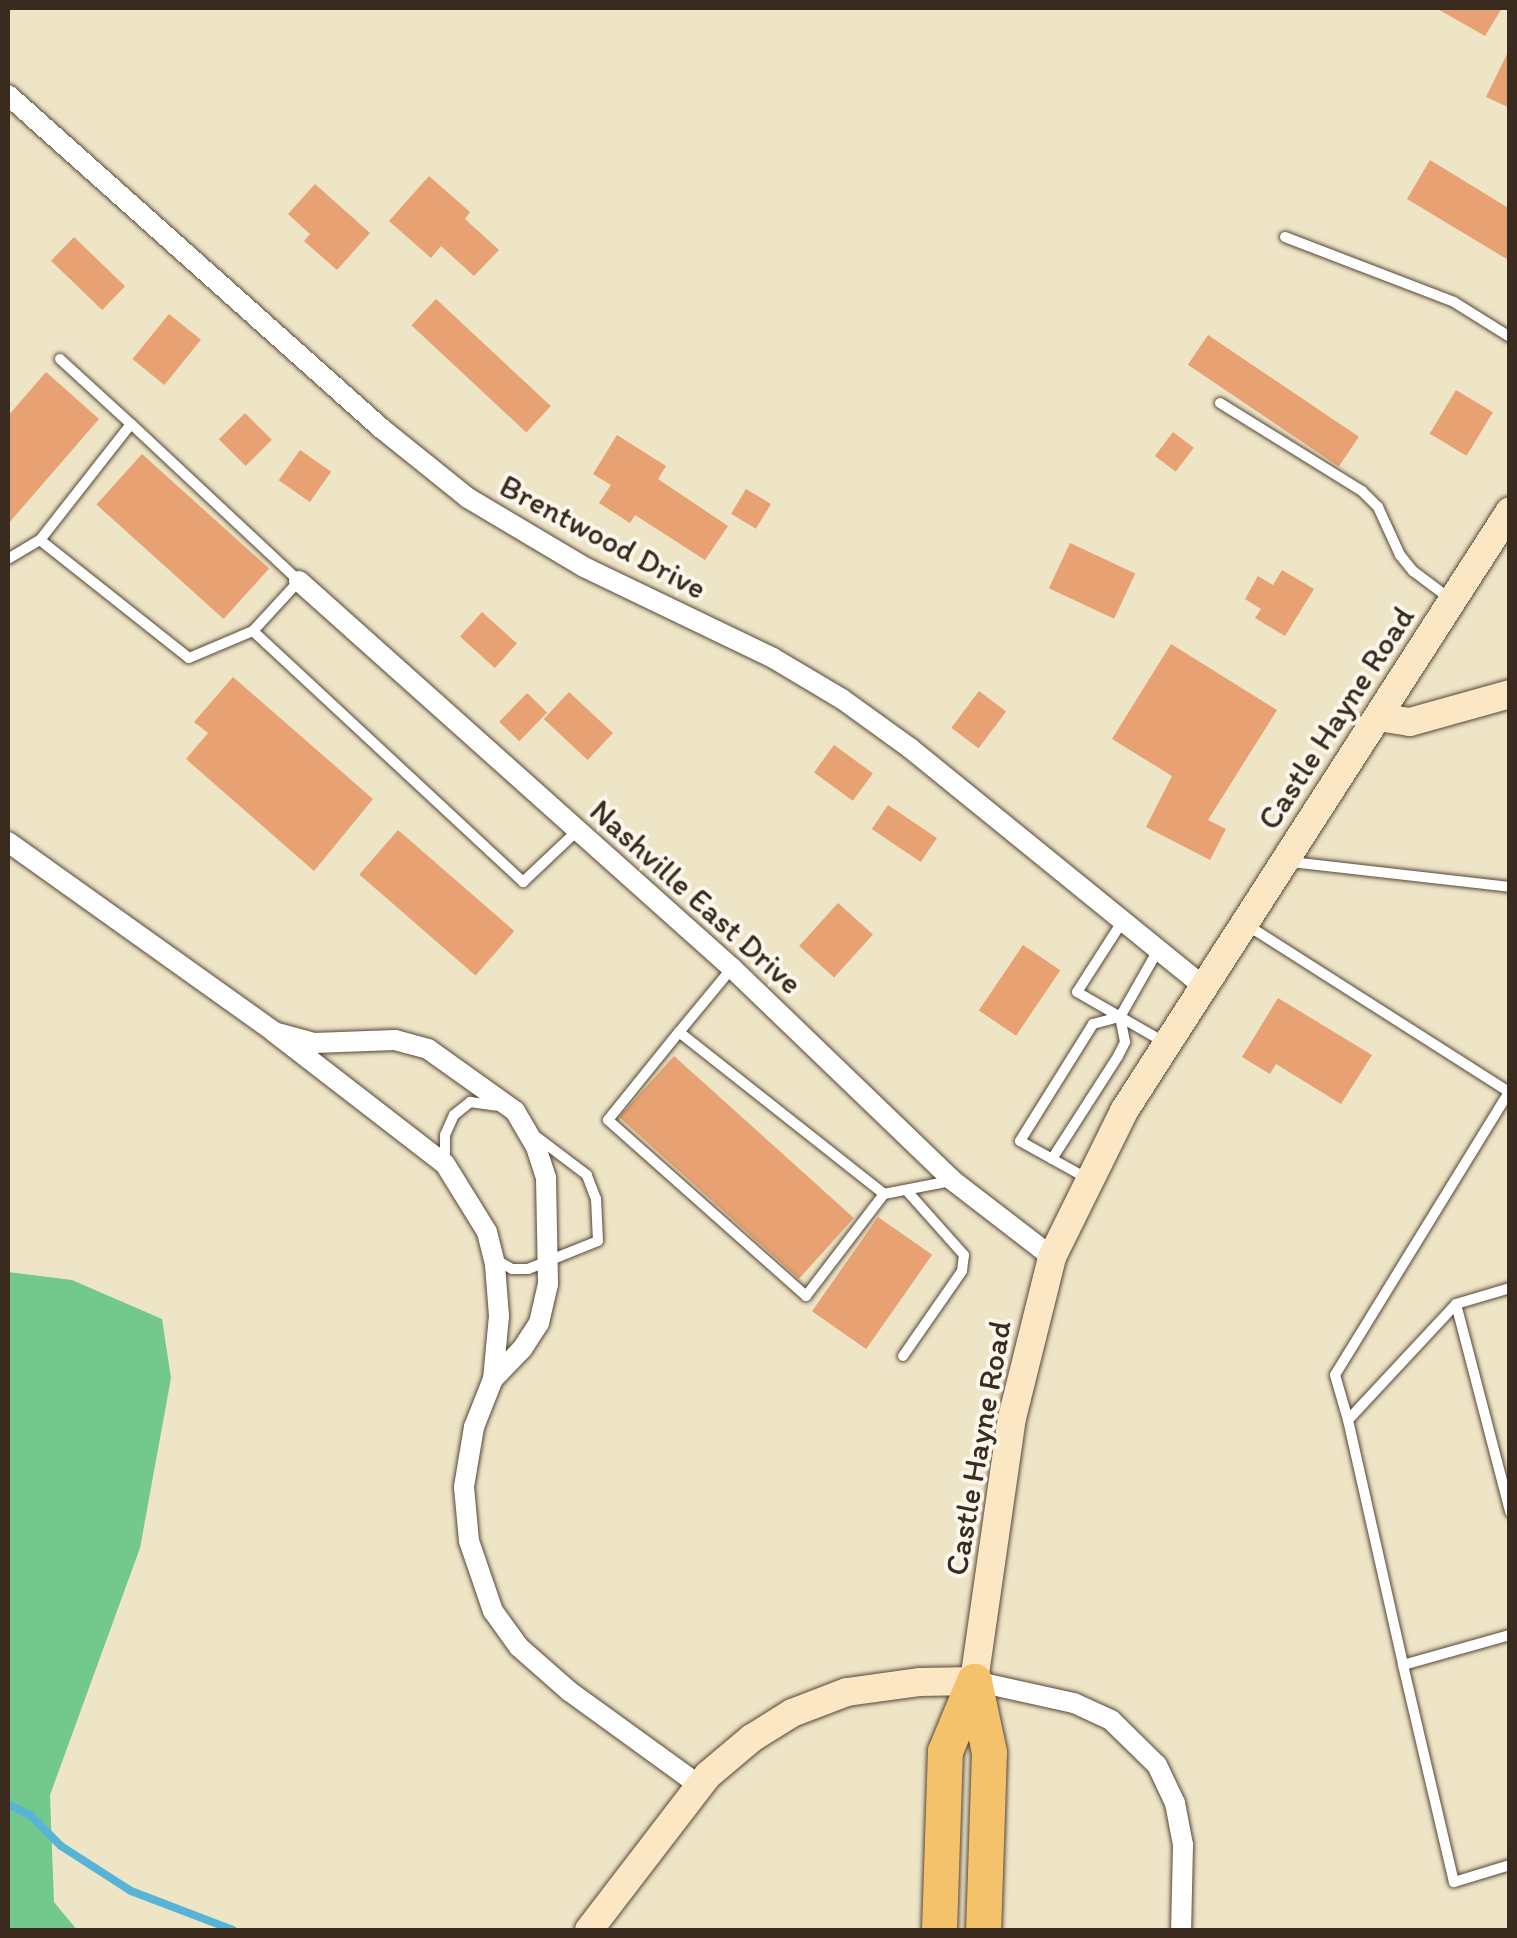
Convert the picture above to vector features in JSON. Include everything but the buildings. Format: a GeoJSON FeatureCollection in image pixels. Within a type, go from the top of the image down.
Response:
{"type":"FeatureCollection","features":[{"type":"Feature","properties":{"kind":"highway"},"geometry":{"type":"LineString","coordinates":[[938,1930],[945,1750],[974,1681]]}},
{"type":"Feature","properties":{"kind":"highway"},"geometry":{"type":"LineString","coordinates":[[974,1681],[989,1752],[983,1930]]}},
{"type":"Feature","properties":{"kind":"main road","name":"Castle Hayne Road"},"geometry":{"type":"LineString","coordinates":[[974,1681],[1012,1418],[1052,1257],[1124,1111],[1510,511]]}},
{"type":"Feature","properties":{"kind":"main road"},"geometry":{"type":"LineString","coordinates":[[1378,718],[1410,722],[1510,694]]}},
{"type":"Feature","properties":{"kind":"main road"},"geometry":{"type":"LineString","coordinates":[[589,1930],[699,1785],[752,1738],[792,1713],[847,1692],[920,1682],[974,1681]]}},
{"type":"Feature","properties":{"kind":"street","name":"Brentwood Drive"},"geometry":{"type":"LineString","coordinates":[[8,95],[381,428],[468,498],[584,567],[814,680],[910,748],[1204,988]]}},
{"type":"Feature","properties":{"kind":"street","name":"Nashville East Drive"},"geometry":{"type":"LineString","coordinates":[[299,581],[732,968],[952,1180],[1052,1257]]}},
{"type":"Feature","properties":{"kind":"street"},"geometry":{"type":"LineString","coordinates":[[8,842],[274,1032],[445,1164],[487,1232],[492,1257],[498,1316],[493,1379],[474,1427],[464,1487],[469,1540],[493,1611],[518,1648],[569,1691],[699,1785]]}},
{"type":"Feature","properties":{"kind":"street"},"geometry":{"type":"LineString","coordinates":[[274,1032],[314,1042],[395,1040],[428,1049],[519,1119],[546,1178],[549,1262],[538,1323],[522,1349],[493,1379]]}},
{"type":"Feature","properties":{"kind":"street"},"geometry":{"type":"LineString","coordinates":[[974,1681],[1086,1708],[1111,1720],[1157,1765],[1175,1803],[1183,1845],[1182,1930]]}},
{"type":"Feature","properties":{"kind":"lane"},"geometry":{"type":"LineString","coordinates":[[1285,237],[1454,302],[1510,337]]}},
{"type":"Feature","properties":{"kind":"lane"},"geometry":{"type":"LineString","coordinates":[[40,540],[189,658],[254,632],[299,581],[60,358]]}},
{"type":"Feature","properties":{"kind":"lane"},"geometry":{"type":"LineString","coordinates":[[1220,403],[1362,491],[1378,507],[1407,563],[1454,601]]}},
{"type":"Feature","properties":{"kind":"lane"},"geometry":{"type":"LineString","coordinates":[[8,559],[40,540],[131,424]]}},
{"type":"Feature","properties":{"kind":"lane"},"geometry":{"type":"LineString","coordinates":[[254,632],[523,882],[578,830]]}},
{"type":"Feature","properties":{"kind":"lane"},"geometry":{"type":"LineString","coordinates":[[1285,862],[1510,886]]}},
{"type":"Feature","properties":{"kind":"lane"},"geometry":{"type":"LineString","coordinates":[[1122,922],[1077,992],[1167,1043]]}},
{"type":"Feature","properties":{"kind":"lane"},"geometry":{"type":"LineString","coordinates":[[1245,924],[1509,1092],[1335,1374],[1454,1882],[1510,1865]]}},
{"type":"Feature","properties":{"kind":"lane"},"geometry":{"type":"LineString","coordinates":[[1052,1159],[1125,1042],[1120,1017],[1158,950]]}},
{"type":"Feature","properties":{"kind":"lane"},"geometry":{"type":"LineString","coordinates":[[732,968],[608,1120],[806,1296],[884,1194],[952,1180]]}},
{"type":"Feature","properties":{"kind":"lane"},"geometry":{"type":"LineString","coordinates":[[1091,1180],[1020,1141],[1093,1024],[1120,1017]]}},
{"type":"Feature","properties":{"kind":"lane"},"geometry":{"type":"LineString","coordinates":[[679,1032],[884,1194]]}},
{"type":"Feature","properties":{"kind":"lane"},"geometry":{"type":"LineString","coordinates":[[445,1164],[445,1135],[454,1115],[470,1102],[519,1119],[587,1175],[596,1199],[598,1241],[549,1262],[512,1268],[492,1257]]}},
{"type":"Feature","properties":{"kind":"lane"},"geometry":{"type":"LineString","coordinates":[[903,1356],[962,1270],[964,1255],[906,1190]]}},
{"type":"Feature","properties":{"kind":"lane"},"geometry":{"type":"LineString","coordinates":[[1348,1420],[1456,1304],[1510,1288]]}},
{"type":"Feature","properties":{"kind":"lane"},"geometry":{"type":"LineString","coordinates":[[1456,1304],[1510,1512]]}},
{"type":"Feature","properties":{"kind":"lane"},"geometry":{"type":"LineString","coordinates":[[1403,1664],[1510,1635]]}},
{"type":"Feature","properties":{"kind":"green space"},"geometry":{"type":"Polygon","coordinates":[[[8,1272],[72,1280],[162,1319],[171,1378],[140,1548],[50,1795],[54,1902],[77,1930],[8,1930],[8,1272]]]}},
{"type":"Feature","properties":{"kind":"waterway"},"geometry":{"type":"LineString","coordinates":[[8,1804],[30,1815],[61,1846],[131,1891],[233,1930]]}}]}
